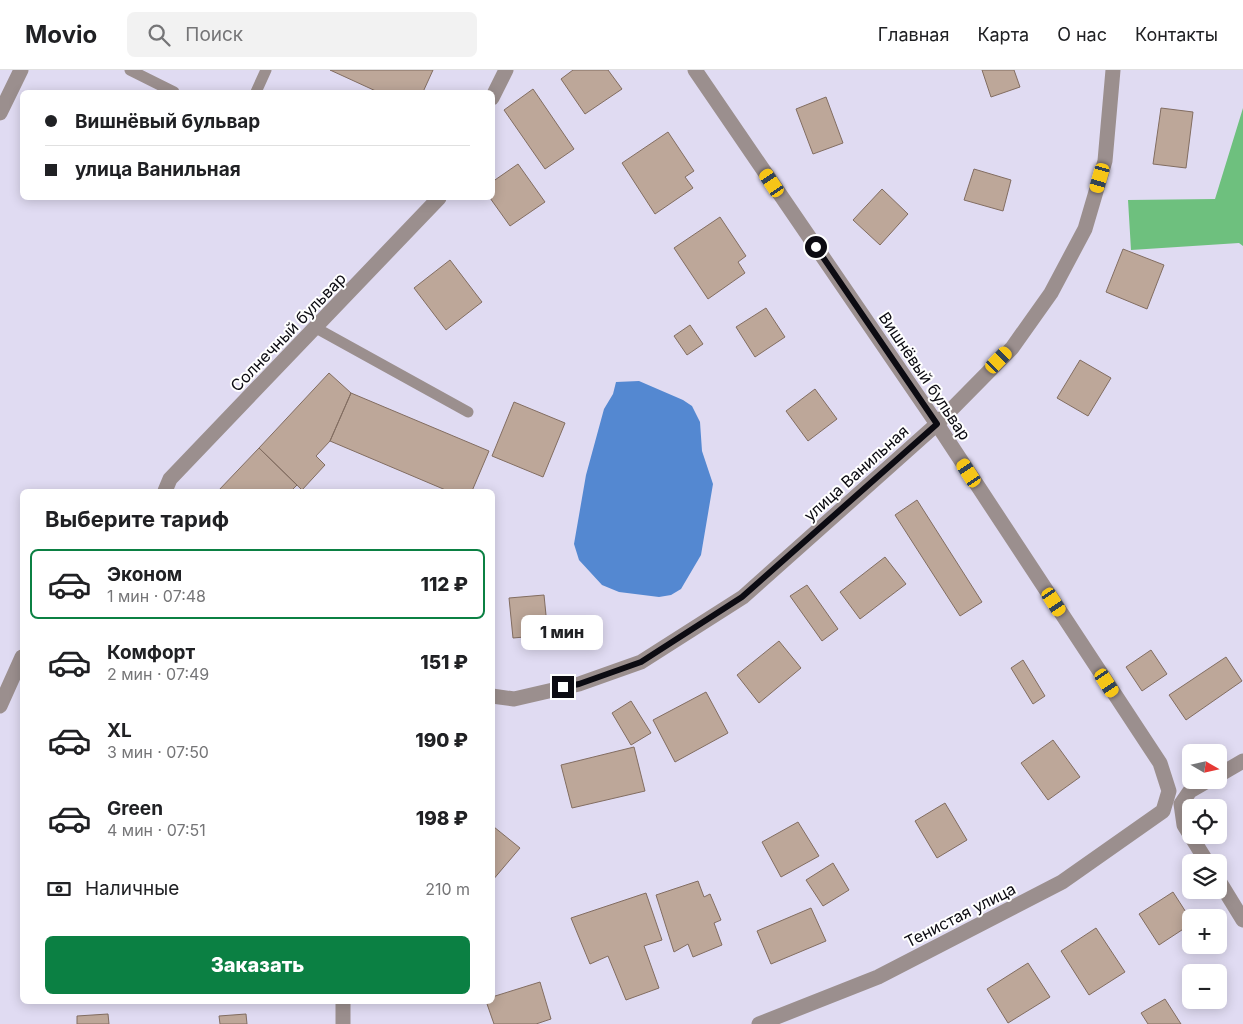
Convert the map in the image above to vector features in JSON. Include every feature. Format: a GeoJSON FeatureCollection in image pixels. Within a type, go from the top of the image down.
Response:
{"type":"FeatureCollection","features":[{"type":"Feature","properties":{"kind":"street"},"geometry":{"type":"LineString","coordinates":[[0,113],[21,70]]}},
{"type":"Feature","properties":{"kind":"street"},"geometry":{"type":"LineString","coordinates":[[495,92],[506,70]]}},
{"type":"Feature","properties":{"kind":"street","name":"Вишнёвый бульвар"},"geometry":{"type":"LineString","coordinates":[[695,70],[937,424],[1160,764],[1169,791],[1164,811]]}},
{"type":"Feature","properties":{"kind":"street","name":"улица Ванильная"},"geometry":{"type":"LineString","coordinates":[[495,696],[514,698],[579,684],[641,662],[742,597],[937,424],[1012,348],[1051,294],[1085,229],[1105,160],[1113,70]]}},
{"type":"Feature","properties":{"kind":"street","name":"Солнечный бульвар"},"geometry":{"type":"LineString","coordinates":[[166,489],[170,480],[437,200]]}},
{"type":"Feature","properties":{"kind":"street"},"geometry":{"type":"LineString","coordinates":[[0,706],[20,661]]}},
{"type":"Feature","properties":{"kind":"street"},"geometry":{"type":"LineString","coordinates":[[1228,769],[1243,761]]}},
{"type":"Feature","properties":{"kind":"street"},"geometry":{"type":"LineString","coordinates":[[1193,789],[1181,804],[1184,825],[1202,854]]}},
{"type":"Feature","properties":{"kind":"street","name":"Тенистая улица"},"geometry":{"type":"LineString","coordinates":[[759,1024],[878,977],[1062,882],[1164,811]]}},
{"type":"Feature","properties":{"kind":"street"},"geometry":{"type":"LineString","coordinates":[[1227,894],[1243,920]]}},
{"type":"Feature","properties":{"kind":"street"},"geometry":{"type":"LineString","coordinates":[[343,1004],[343,1024]]}},
{"type":"Feature","properties":{"kind":"lane"},"geometry":{"type":"LineString","coordinates":[[130,70],[170,90]]}},
{"type":"Feature","properties":{"kind":"lane"},"geometry":{"type":"LineString","coordinates":[[257,90],[266,70]]}},
{"type":"Feature","properties":{"kind":"lane"},"geometry":{"type":"LineString","coordinates":[[316,328],[468,412]]}},
{"type":"Feature","properties":{"kind":"green space"},"geometry":{"type":"Polygon","coordinates":[[[1243,108],[1243,246],[1239,243],[1131,250],[1128,200],[1215,199],[1243,108]]]}},
{"type":"Feature","properties":{"kind":"water"},"geometry":{"type":"Polygon","coordinates":[[[639,381],[683,400],[692,406],[700,422],[702,451],[713,484],[701,555],[681,589],[671,595],[659,597],[619,592],[602,585],[579,560],[574,544],[586,475],[604,409],[613,394],[616,382],[639,381]]]}},
{"type":"Feature","properties":{"kind":"building"},"geometry":{"type":"Polygon","coordinates":[[[330,70],[433,70],[424,90],[374,90],[330,70]]]}},
{"type":"Feature","properties":{"kind":"building"},"geometry":{"type":"Polygon","coordinates":[[[573,70],[608,70],[622,89],[585,114],[561,79],[573,70]]]}},
{"type":"Feature","properties":{"kind":"building"},"geometry":{"type":"Polygon","coordinates":[[[982,70],[1014,70],[1020,87],[991,97],[982,70]]]}},
{"type":"Feature","properties":{"kind":"building"},"geometry":{"type":"Polygon","coordinates":[[[533,89],[574,149],[545,169],[504,110],[533,89]]]}},
{"type":"Feature","properties":{"kind":"building"},"geometry":{"type":"Polygon","coordinates":[[[826,97],[843,143],[813,154],[796,109],[826,97]]]}},
{"type":"Feature","properties":{"kind":"building"},"geometry":{"type":"Polygon","coordinates":[[[1161,108],[1193,112],[1186,168],[1153,164],[1161,108]]]}},
{"type":"Feature","properties":{"kind":"building"},"geometry":{"type":"Polygon","coordinates":[[[668,132],[694,171],[685,177],[693,188],[655,214],[622,163],[668,132]]]}},
{"type":"Feature","properties":{"kind":"building"},"geometry":{"type":"Polygon","coordinates":[[[518,164],[545,202],[510,226],[491,200],[495,200],[495,180],[518,164]]]}},
{"type":"Feature","properties":{"kind":"building"},"geometry":{"type":"Polygon","coordinates":[[[974,169],[1011,180],[1003,211],[964,200],[974,169]]]}},
{"type":"Feature","properties":{"kind":"building"},"geometry":{"type":"Polygon","coordinates":[[[882,189],[908,214],[880,245],[853,220],[882,189]]]}},
{"type":"Feature","properties":{"kind":"building"},"geometry":{"type":"Polygon","coordinates":[[[720,217],[746,256],[738,262],[745,273],[708,299],[674,248],[720,217]]]}},
{"type":"Feature","properties":{"kind":"building"},"geometry":{"type":"Polygon","coordinates":[[[1123,249],[1164,265],[1147,309],[1106,292],[1123,249]]]}},
{"type":"Feature","properties":{"kind":"building"},"geometry":{"type":"Polygon","coordinates":[[[450,260],[482,302],[446,330],[414,288],[450,260]]]}},
{"type":"Feature","properties":{"kind":"building"},"geometry":{"type":"Polygon","coordinates":[[[766,308],[785,337],[755,357],[736,327],[766,308]]]}},
{"type":"Feature","properties":{"kind":"building"},"geometry":{"type":"Polygon","coordinates":[[[690,325],[703,344],[687,355],[674,336],[690,325]]]}},
{"type":"Feature","properties":{"kind":"building"},"geometry":{"type":"Polygon","coordinates":[[[1080,360],[1111,378],[1088,416],[1057,398],[1080,360]]]}},
{"type":"Feature","properties":{"kind":"building"},"geometry":{"type":"Polygon","coordinates":[[[329,373],[351,393],[330,441],[316,456],[325,465],[303,489],[259,448],[329,373]]]}},
{"type":"Feature","properties":{"kind":"building"},"geometry":{"type":"Polygon","coordinates":[[[815,389],[837,419],[808,441],[786,411],[815,389]]]}},
{"type":"Feature","properties":{"kind":"building"},"geometry":{"type":"Polygon","coordinates":[[[351,393],[489,451],[473,489],[443,489],[330,441],[351,393]]]}},
{"type":"Feature","properties":{"kind":"building"},"geometry":{"type":"Polygon","coordinates":[[[514,402],[565,423],[543,477],[492,456],[514,402]]]}},
{"type":"Feature","properties":{"kind":"building"},"geometry":{"type":"Polygon","coordinates":[[[259,448],[297,485],[293,489],[220,489],[259,448]]]}},
{"type":"Feature","properties":{"kind":"building"},"geometry":{"type":"Polygon","coordinates":[[[917,500],[982,602],[960,616],[895,515],[917,500]]]}},
{"type":"Feature","properties":{"kind":"building"},"geometry":{"type":"Polygon","coordinates":[[[885,557],[906,584],[860,619],[840,592],[885,557]]]}},
{"type":"Feature","properties":{"kind":"building"},"geometry":{"type":"Polygon","coordinates":[[[807,585],[838,629],[822,641],[790,596],[807,585]]]}},
{"type":"Feature","properties":{"kind":"building"},"geometry":{"type":"Polygon","coordinates":[[[544,595],[548,635],[513,638],[509,598],[544,595]]]}},
{"type":"Feature","properties":{"kind":"building"},"geometry":{"type":"Polygon","coordinates":[[[779,641],[801,668],[759,703],[737,675],[779,641]]]}},
{"type":"Feature","properties":{"kind":"building"},"geometry":{"type":"Polygon","coordinates":[[[1151,650],[1167,674],[1142,691],[1126,667],[1151,650]]]}},
{"type":"Feature","properties":{"kind":"building"},"geometry":{"type":"Polygon","coordinates":[[[1226,657],[1242,681],[1186,720],[1169,695],[1226,657]]]}},
{"type":"Feature","properties":{"kind":"building"},"geometry":{"type":"Polygon","coordinates":[[[1023,660],[1045,696],[1033,704],[1011,668],[1023,660]]]}},
{"type":"Feature","properties":{"kind":"building"},"geometry":{"type":"Polygon","coordinates":[[[706,692],[728,733],[675,762],[653,720],[706,692]]]}},
{"type":"Feature","properties":{"kind":"building"},"geometry":{"type":"Polygon","coordinates":[[[631,701],[651,733],[631,745],[612,713],[631,701]]]}},
{"type":"Feature","properties":{"kind":"building"},"geometry":{"type":"Polygon","coordinates":[[[1053,740],[1080,777],[1048,800],[1021,763],[1053,740]]]}},
{"type":"Feature","properties":{"kind":"building"},"geometry":{"type":"Polygon","coordinates":[[[634,747],[645,791],[572,808],[561,765],[634,747]]]}},
{"type":"Feature","properties":{"kind":"building"},"geometry":{"type":"Polygon","coordinates":[[[945,803],[967,840],[937,858],[915,821],[945,803]]]}},
{"type":"Feature","properties":{"kind":"building"},"geometry":{"type":"Polygon","coordinates":[[[798,822],[819,856],[781,877],[762,842],[798,822]]]}},
{"type":"Feature","properties":{"kind":"building"},"geometry":{"type":"Polygon","coordinates":[[[495,828],[520,848],[495,877],[495,828]]]}},
{"type":"Feature","properties":{"kind":"building"},"geometry":{"type":"Polygon","coordinates":[[[833,863],[849,890],[823,906],[806,880],[833,863]]]}},
{"type":"Feature","properties":{"kind":"building"},"geometry":{"type":"Polygon","coordinates":[[[698,881],[704,897],[710,894],[721,920],[714,923],[722,945],[693,957],[688,944],[674,952],[656,895],[698,881]]]}},
{"type":"Feature","properties":{"kind":"building"},"geometry":{"type":"Polygon","coordinates":[[[1173,892],[1184,909],[1182,909],[1182,930],[1159,945],[1139,914],[1173,892]]]}},
{"type":"Feature","properties":{"kind":"building"},"geometry":{"type":"Polygon","coordinates":[[[646,893],[662,940],[644,946],[659,988],[626,1000],[608,956],[590,964],[571,918],[646,893]]]}},
{"type":"Feature","properties":{"kind":"building"},"geometry":{"type":"Polygon","coordinates":[[[811,908],[826,941],[771,964],[757,931],[811,908]]]}},
{"type":"Feature","properties":{"kind":"building"},"geometry":{"type":"Polygon","coordinates":[[[1096,928],[1125,972],[1089,995],[1061,951],[1096,928]]]}},
{"type":"Feature","properties":{"kind":"building"},"geometry":{"type":"Polygon","coordinates":[[[1028,963],[1050,997],[1008,1023],[987,989],[1028,963]]]}},
{"type":"Feature","properties":{"kind":"building"},"geometry":{"type":"Polygon","coordinates":[[[540,982],[551,1019],[536,1024],[494,1024],[487,1004],[495,1004],[495,996],[540,982]]]}},
{"type":"Feature","properties":{"kind":"building"},"geometry":{"type":"Polygon","coordinates":[[[1165,999],[1181,1024],[1148,1024],[1141,1013],[1165,999]]]}},
{"type":"Feature","properties":{"kind":"building"},"geometry":{"type":"Polygon","coordinates":[[[108,1014],[109,1024],[77,1024],[77,1016],[108,1014]]]}},
{"type":"Feature","properties":{"kind":"building"},"geometry":{"type":"Polygon","coordinates":[[[246,1014],[247,1024],[220,1024],[219,1016],[246,1014]]]}},
{"type":"Feature","properties":{"kind":"route"},"geometry":{"type":"LineString","coordinates":[[563,687],[579,684],[641,662],[742,597],[937,424],[816,247]]}}]}
